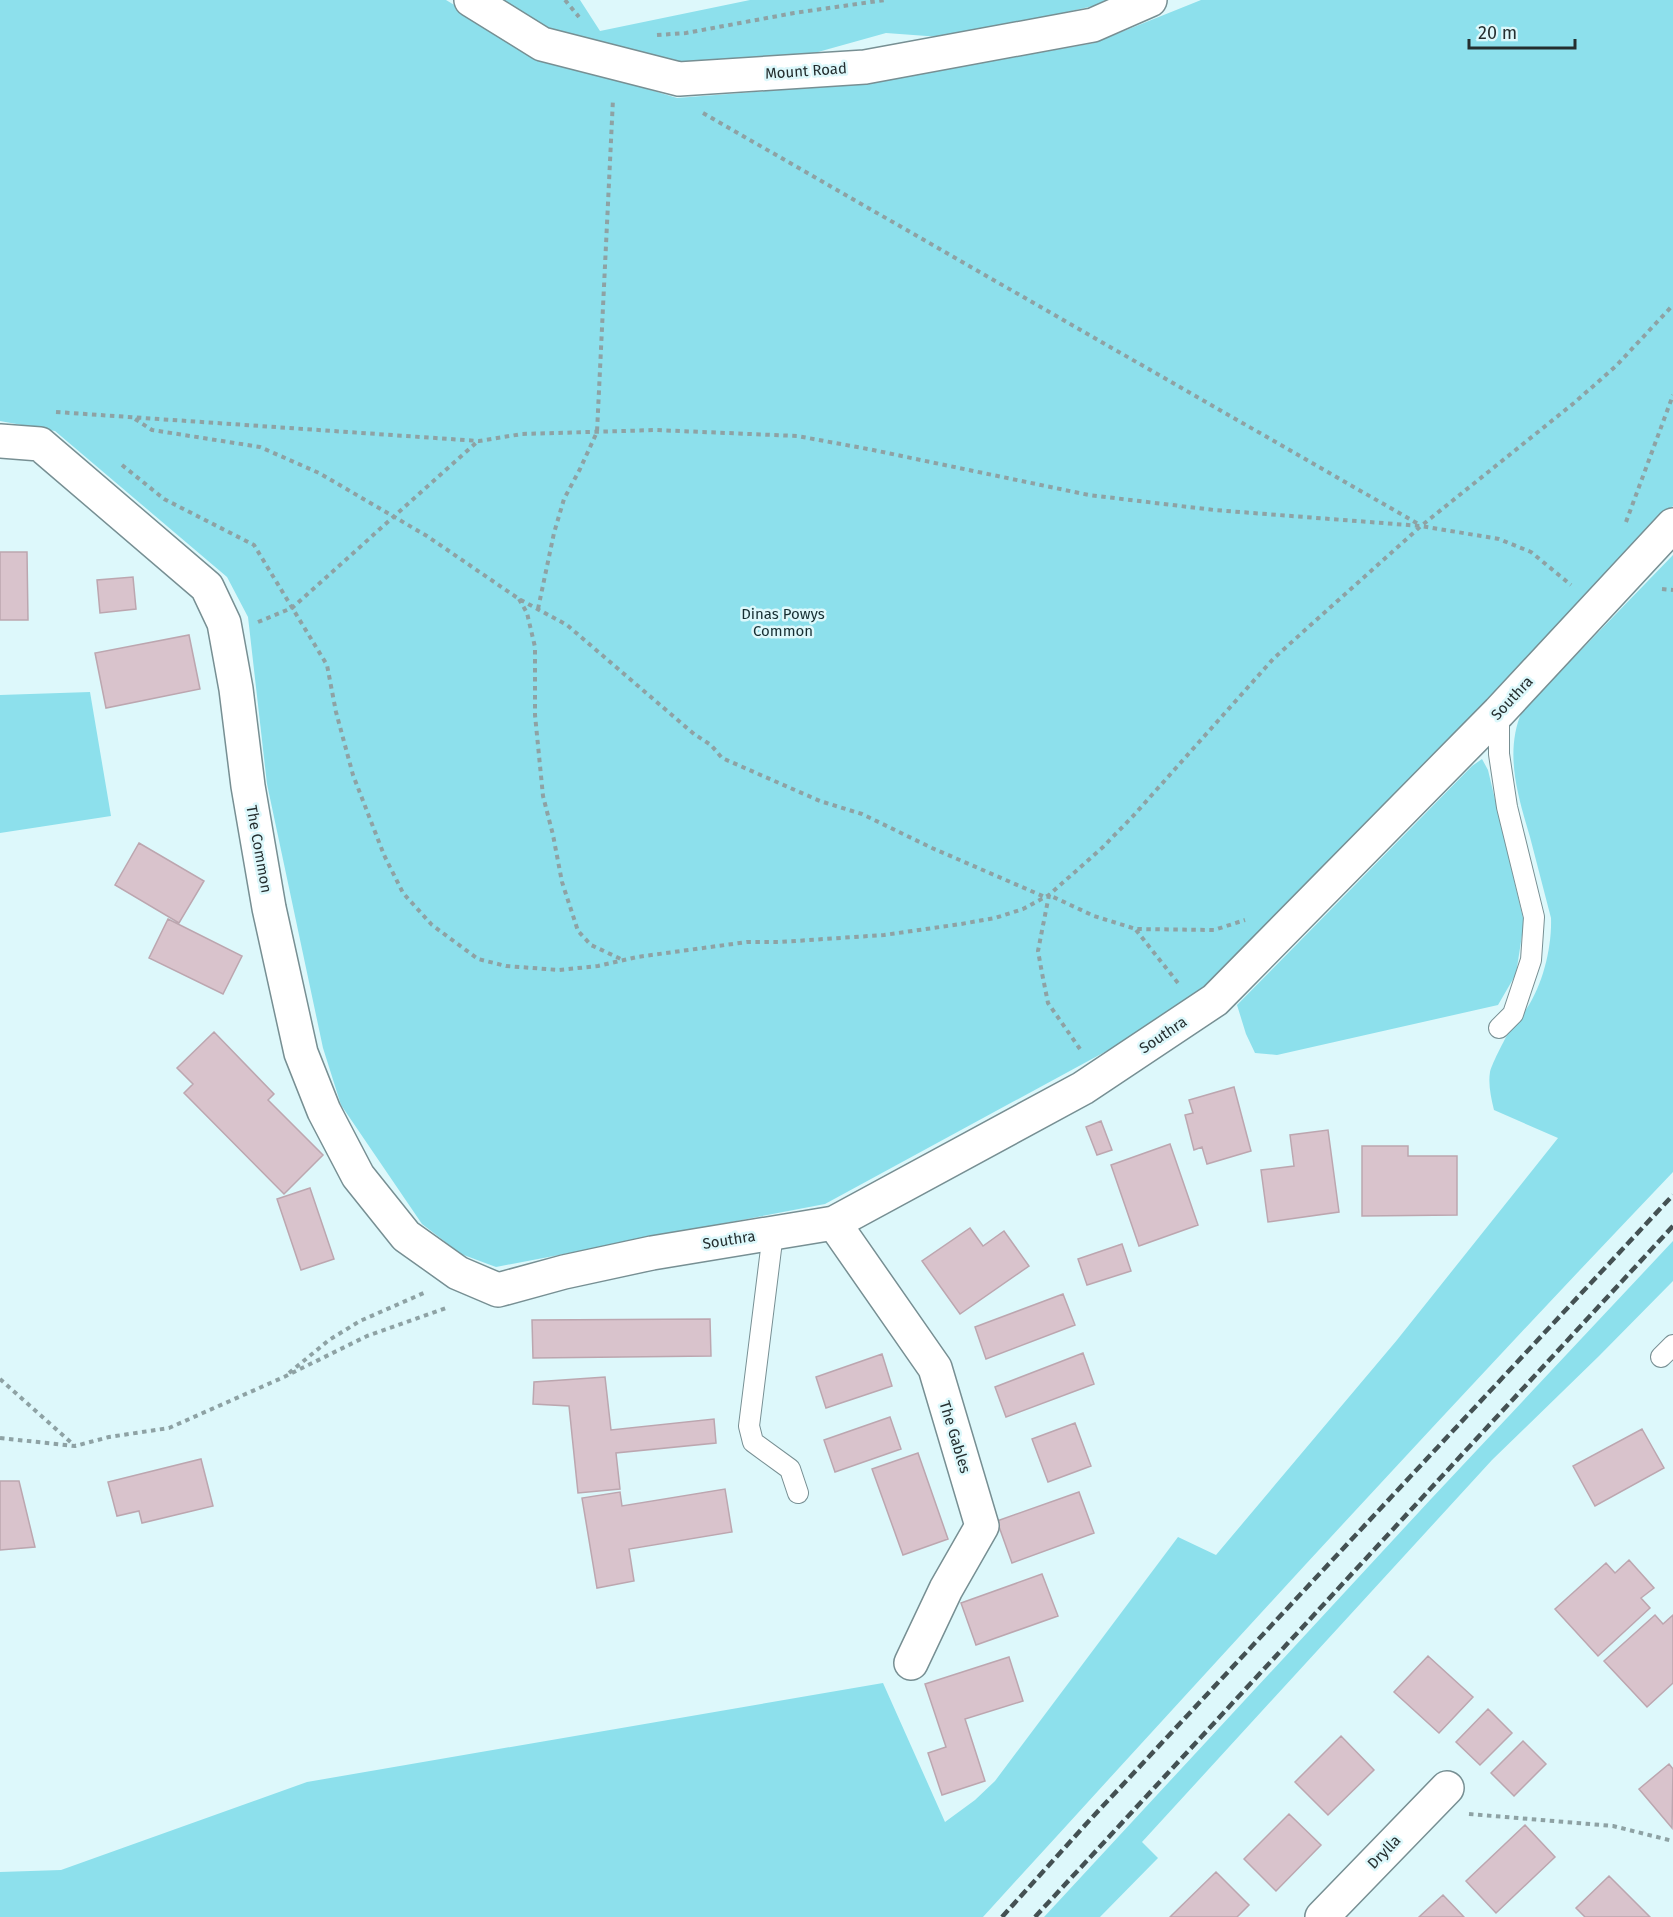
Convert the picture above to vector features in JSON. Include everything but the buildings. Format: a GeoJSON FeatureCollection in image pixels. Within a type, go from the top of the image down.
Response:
{"type":"FeatureCollection","features":[{"type":"Feature","properties":{"kind":"street","name":"Mount Road"},"geometry":{"type":"LineString","coordinates":[[471,0],[542,44],[679,79],[866,67],[1093,25],[1150,0]]}},
{"type":"Feature","properties":{"kind":"street"},"geometry":{"type":"LineString","coordinates":[[0,441],[40,444]]}},
{"type":"Feature","properties":{"kind":"street","name":"The Common"},"geometry":{"type":"LineString","coordinates":[[40,444],[207,587],[224,623],[269,908],[302,1053],[324,1111],[358,1176],[406,1236],[464,1276],[498,1290]]}},
{"type":"Feature","properties":{"kind":"street","name":"Southra"},"geometry":{"type":"LineString","coordinates":[[498,1290],[564,1272],[652,1253],[834,1223],[1100,1077],[1215,1000],[1499,712],[1673,525]]}},
{"type":"Feature","properties":{"kind":"street","name":"The Gables"},"geometry":{"type":"LineString","coordinates":[[834,1223],[935,1368],[982,1526],[946,1589],[911,1664]]}},
{"type":"Feature","properties":{"kind":"street","name":"Drylla"},"geometry":{"type":"LineString","coordinates":[[1322,1917],[1447,1788]]}},
{"type":"Feature","properties":{"kind":"lane"},"geometry":{"type":"LineString","coordinates":[[1499,712],[1499,754],[1508,807],[1534,916],[1531,960],[1513,1014],[1499,1028]]}},
{"type":"Feature","properties":{"kind":"lane"},"geometry":{"type":"LineString","coordinates":[[773,1233],[749,1426],[753,1442],[790,1469],[798,1493]]}},
{"type":"Feature","properties":{"kind":"path"},"geometry":{"type":"LineString","coordinates":[[565,0],[580,18]]}},
{"type":"Feature","properties":{"kind":"path"},"geometry":{"type":"LineString","coordinates":[[649,36],[686,33],[794,13],[885,0]]}},
{"type":"Feature","properties":{"kind":"path"},"geometry":{"type":"LineString","coordinates":[[538,609],[554,533],[564,499],[597,432],[615,63]]}},
{"type":"Feature","properties":{"kind":"path"},"geometry":{"type":"LineString","coordinates":[[698,110],[1421,526]]}},
{"type":"Feature","properties":{"kind":"path"},"geometry":{"type":"LineString","coordinates":[[119,462],[164,499],[254,545],[327,665],[336,712],[353,775],[384,855],[403,893],[432,925],[478,959],[506,966],[559,970],[747,942],[884,935],[962,924],[995,918],[1047,896],[1103,847],[1134,815],[1274,658],[1421,526],[1574,403],[1616,366],[1673,305]]}},
{"type":"Feature","properties":{"kind":"path"},"geometry":{"type":"LineString","coordinates":[[1625,526],[1673,395]]}},
{"type":"Feature","properties":{"kind":"path"},"geometry":{"type":"LineString","coordinates":[[56,412],[479,441],[522,434],[657,430],[797,436],[1089,495],[1214,510],[1421,526],[1499,539],[1531,552],[1596,608]]}},
{"type":"Feature","properties":{"kind":"path"},"geometry":{"type":"LineString","coordinates":[[56,412],[65,419]]}},
{"type":"Feature","properties":{"kind":"path"},"geometry":{"type":"LineString","coordinates":[[40,444],[56,412]]}},
{"type":"Feature","properties":{"kind":"path"},"geometry":{"type":"LineString","coordinates":[[132,417],[152,430],[260,447],[319,473],[427,536],[519,599],[567,625],[694,734],[711,745],[722,758],[820,801],[862,814],[932,848],[1094,916],[1136,930],[1214,930],[1240,921],[1297,916]]}},
{"type":"Feature","properties":{"kind":"path"},"geometry":{"type":"LineString","coordinates":[[226,635],[291,608],[479,441]]}},
{"type":"Feature","properties":{"kind":"path"},"geometry":{"type":"LineString","coordinates":[[519,599],[527,614],[536,647],[535,715],[543,796],[562,882],[578,931],[591,945],[623,960]]}},
{"type":"Feature","properties":{"kind":"path"},"geometry":{"type":"LineString","coordinates":[[1047,896],[1038,951],[1048,1003],[1100,1077]]}},
{"type":"Feature","properties":{"kind":"path"},"geometry":{"type":"LineString","coordinates":[[1136,930],[1200,1010]]}},
{"type":"Feature","properties":{"kind":"path"},"geometry":{"type":"LineString","coordinates":[[284,1377],[329,1340],[360,1321],[464,1276]]}},
{"type":"Feature","properties":{"kind":"path"},"geometry":{"type":"LineString","coordinates":[[0,1438],[75,1446],[109,1437],[169,1428],[284,1377],[367,1336],[498,1290]]}},
{"type":"Feature","properties":{"kind":"path"},"geometry":{"type":"LineString","coordinates":[[0,1379],[75,1446]]}},
{"type":"Feature","properties":{"kind":"path"},"geometry":{"type":"LineString","coordinates":[[1424,1811],[1613,1826],[1673,1841]]}},
{"type":"Feature","properties":{"kind":"green space","name":"Dinas Powys Common"},"geometry":{"type":"Polygon","coordinates":[[[0,0],[446,0],[539,56],[677,98],[869,83],[1094,43],[1201,0],[1673,0],[1673,506],[1375,824],[1182,1010],[825,1204],[496,1267],[461,1254],[422,1224],[341,1105],[323,1048],[267,784],[248,617],[227,577],[55,431],[0,421],[0,0]]]}},
{"type":"Feature","properties":{"kind":"green space"},"geometry":{"type":"Polygon","coordinates":[[[500,0],[580,0],[600,31],[750,0],[1119,0],[954,38],[886,33],[775,64],[670,63],[548,31],[500,0]]]}},
{"type":"Feature","properties":{"kind":"green space"},"geometry":{"type":"Polygon","coordinates":[[[1673,555],[1673,1172],[1412,1449],[983,1917],[0,1917],[0,1872],[61,1870],[307,1782],[883,1683],[945,1822],[975,1800],[995,1781],[1178,1537],[1216,1555],[1397,1340],[1558,1138],[1494,1110],[1490,1086],[1490,1072],[1500,1049],[1515,1021],[1527,1008],[1538,988],[1548,953],[1551,929],[1551,918],[1517,790],[1513,759],[1517,727],[1522,711],[1673,555]]]}},
{"type":"Feature","properties":{"kind":"green space"},"geometry":{"type":"Polygon","coordinates":[[[90,692],[111,816],[0,833],[0,695],[90,692]]]}},
{"type":"Feature","properties":{"kind":"green space"},"geometry":{"type":"Polygon","coordinates":[[[1482,759],[1488,770],[1524,922],[1516,974],[1498,1005],[1277,1055],[1255,1053],[1237,1005],[1472,766],[1482,759]]]}},
{"type":"Feature","properties":{"kind":"green space"},"geometry":{"type":"Polygon","coordinates":[[[1673,1241],[1673,1281],[1492,1460],[1142,1842],[1158,1858],[1100,1917],[1044,1917],[1431,1499],[1673,1241]]]}},
{"type":"Feature","properties":{"kind":"railway"},"geometry":{"type":"LineString","coordinates":[[1002,1917],[1673,1195]]}},
{"type":"Feature","properties":{"kind":"railway"},"geometry":{"type":"LineString","coordinates":[[1035,1917],[1673,1226]]}}]}
